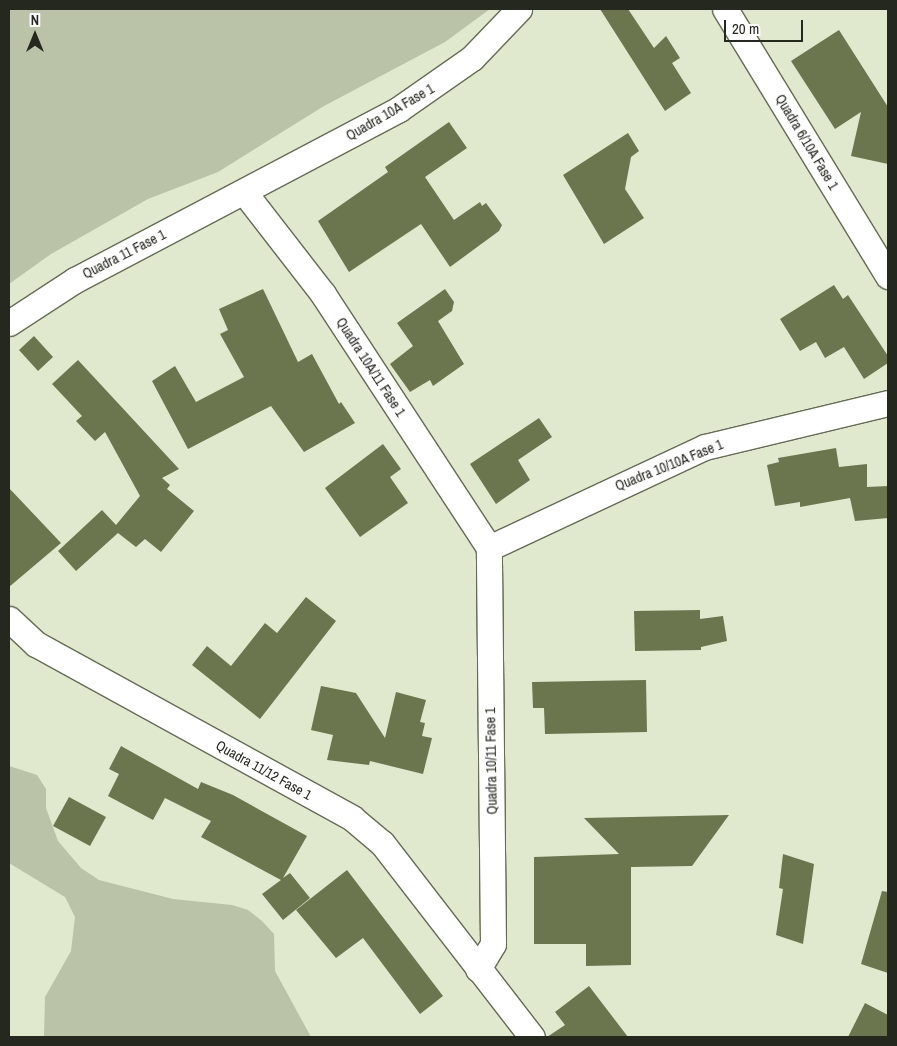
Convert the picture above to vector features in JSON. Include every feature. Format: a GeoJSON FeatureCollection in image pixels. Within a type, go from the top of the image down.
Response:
{"type":"FeatureCollection","features":[{"type":"Feature","properties":{"kind":"street","name":"Quadra 10A Fase 1"},"geometry":{"type":"LineString","coordinates":[[244,192],[438,84],[472,58],[519,9]]}},
{"type":"Feature","properties":{"kind":"street","name":"Quadra 6/10A Fase 1"},"geometry":{"type":"LineString","coordinates":[[726,9],[888,276]]}},
{"type":"Feature","properties":{"kind":"street","name":"Quadra 11 Fase 1"},"geometry":{"type":"LineString","coordinates":[[9,323],[75,280],[244,192]]}},
{"type":"Feature","properties":{"kind":"street","name":"Quadra 10A/11 Fase 1"},"geometry":{"type":"LineString","coordinates":[[244,192],[323,294],[488,548]]}},
{"type":"Feature","properties":{"kind":"street","name":"Quadra 10/10A Fase 1"},"geometry":{"type":"LineString","coordinates":[[488,548],[704,447],[888,403]]}},
{"type":"Feature","properties":{"kind":"street","name":"Quadra 10/11 Fase 1"},"geometry":{"type":"LineString","coordinates":[[478,969],[493,944],[488,548]]}},
{"type":"Feature","properties":{"kind":"street","name":"Quadra 11/12 Fase 1"},"geometry":{"type":"LineString","coordinates":[[9,619],[36,644],[352,818],[382,843],[532,1037]]}},
{"type":"Feature","properties":{"kind":"green space"},"geometry":{"type":"Polygon","coordinates":[[[9,9],[490,9],[445,42],[324,106],[218,172],[148,199],[51,254],[9,284],[9,9]]]}},
{"type":"Feature","properties":{"kind":"green space"},"geometry":{"type":"Polygon","coordinates":[[[9,766],[37,775],[46,789],[46,808],[58,841],[81,868],[99,880],[173,899],[232,905],[248,910],[262,921],[274,934],[275,971],[311,1037],[44,1037],[45,997],[71,951],[75,917],[65,897],[9,863],[9,766]]]}},
{"type":"Feature","properties":{"kind":"building"},"geometry":{"type":"Polygon","coordinates":[[[600,9],[628,9],[654,48],[666,36],[680,58],[672,63],[691,93],[665,111],[600,9]]]}},
{"type":"Feature","properties":{"kind":"building"},"geometry":{"type":"Polygon","coordinates":[[[839,30],[888,107],[888,164],[851,156],[861,112],[835,129],[791,61],[839,30]]]}},
{"type":"Feature","properties":{"kind":"building"},"geometry":{"type":"Polygon","coordinates":[[[449,122],[467,148],[425,177],[454,220],[480,202],[482,206],[486,203],[502,225],[499,231],[450,267],[421,224],[349,272],[318,221],[388,172],[385,167],[449,122]]]}},
{"type":"Feature","properties":{"kind":"building"},"geometry":{"type":"Polygon","coordinates":[[[628,133],[639,151],[631,157],[625,189],[644,218],[604,244],[563,175],[628,133]]]}},
{"type":"Feature","properties":{"kind":"building"},"geometry":{"type":"Polygon","coordinates":[[[834,285],[843,299],[848,295],[888,356],[888,363],[864,379],[844,347],[825,358],[816,342],[800,351],[780,319],[834,285]]]}},
{"type":"Feature","properties":{"kind":"building"},"geometry":{"type":"Polygon","coordinates":[[[263,289],[298,362],[312,354],[339,404],[341,402],[355,423],[304,452],[271,406],[188,449],[152,381],[175,366],[196,402],[244,377],[220,334],[228,330],[219,309],[263,289]]]}},
{"type":"Feature","properties":{"kind":"building"},"geometry":{"type":"Polygon","coordinates":[[[445,289],[454,302],[452,311],[438,321],[464,364],[433,386],[430,380],[410,392],[390,364],[413,346],[397,323],[445,289]]]}},
{"type":"Feature","properties":{"kind":"building"},"geometry":{"type":"Polygon","coordinates":[[[34,336],[53,357],[38,371],[19,350],[34,336]]]}},
{"type":"Feature","properties":{"kind":"building"},"geometry":{"type":"Polygon","coordinates":[[[78,360],[179,469],[162,478],[170,485],[167,489],[194,511],[161,552],[145,539],[136,547],[118,533],[76,571],[58,551],[102,510],[116,525],[140,496],[105,432],[95,441],[76,421],[82,416],[52,384],[78,360]]]}},
{"type":"Feature","properties":{"kind":"building"},"geometry":{"type":"Polygon","coordinates":[[[539,418],[552,437],[518,460],[530,480],[496,504],[470,464],[539,418]]]}},
{"type":"Feature","properties":{"kind":"building"},"geometry":{"type":"Polygon","coordinates":[[[383,444],[401,469],[390,477],[408,503],[360,537],[325,488],[383,444]]]}},
{"type":"Feature","properties":{"kind":"building"},"geometry":{"type":"Polygon","coordinates":[[[836,448],[839,467],[867,464],[867,487],[888,486],[888,518],[855,521],[850,498],[800,507],[800,502],[775,506],[767,465],[779,462],[778,458],[836,448]]]}},
{"type":"Feature","properties":{"kind":"building"},"geometry":{"type":"Polygon","coordinates":[[[9,488],[61,543],[9,587],[9,488]]]}},
{"type":"Feature","properties":{"kind":"building"},"geometry":{"type":"Polygon","coordinates":[[[306,597],[336,621],[260,719],[192,665],[207,646],[231,666],[265,623],[277,633],[306,597]]]}},
{"type":"Feature","properties":{"kind":"building"},"geometry":{"type":"Polygon","coordinates":[[[700,610],[700,619],[723,616],[727,641],[701,647],[701,650],[635,651],[634,611],[700,610]]]}},
{"type":"Feature","properties":{"kind":"building"},"geometry":{"type":"Polygon","coordinates":[[[646,680],[647,732],[545,734],[544,708],[533,708],[532,682],[646,680]]]}},
{"type":"Feature","properties":{"kind":"building"},"geometry":{"type":"Polygon","coordinates":[[[321,686],[356,693],[385,738],[396,692],[426,700],[420,722],[425,723],[422,736],[432,738],[423,774],[370,761],[369,765],[327,760],[333,735],[311,730],[321,686]]]}},
{"type":"Feature","properties":{"kind":"building"},"geometry":{"type":"Polygon","coordinates":[[[121,746],[198,789],[201,782],[233,795],[307,836],[283,878],[290,873],[310,898],[283,920],[262,894],[281,880],[201,837],[211,821],[165,798],[153,820],[108,796],[119,774],[109,769],[121,746]]]}},
{"type":"Feature","properties":{"kind":"building"},"geometry":{"type":"Polygon","coordinates":[[[69,797],[106,817],[90,846],[53,826],[69,797]]]}},
{"type":"Feature","properties":{"kind":"building"},"geometry":{"type":"Polygon","coordinates":[[[729,815],[692,866],[631,867],[631,965],[586,966],[586,944],[534,944],[534,857],[619,854],[584,818],[729,815]]]}},
{"type":"Feature","properties":{"kind":"building"},"geometry":{"type":"Polygon","coordinates":[[[783,854],[814,864],[803,944],[776,935],[783,889],[779,888],[783,854]]]}},
{"type":"Feature","properties":{"kind":"building"},"geometry":{"type":"Polygon","coordinates":[[[347,870],[443,996],[420,1014],[363,938],[336,958],[296,910],[347,870]]]}},
{"type":"Feature","properties":{"kind":"building"},"geometry":{"type":"Polygon","coordinates":[[[882,891],[888,892],[888,973],[861,964],[882,891]]]}},
{"type":"Feature","properties":{"kind":"building"},"geometry":{"type":"Polygon","coordinates":[[[589,986],[628,1037],[547,1037],[565,1025],[555,1012],[589,986]]]}},
{"type":"Feature","properties":{"kind":"building"},"geometry":{"type":"Polygon","coordinates":[[[865,1003],[888,1015],[888,1037],[848,1037],[865,1003]]]}}]}
